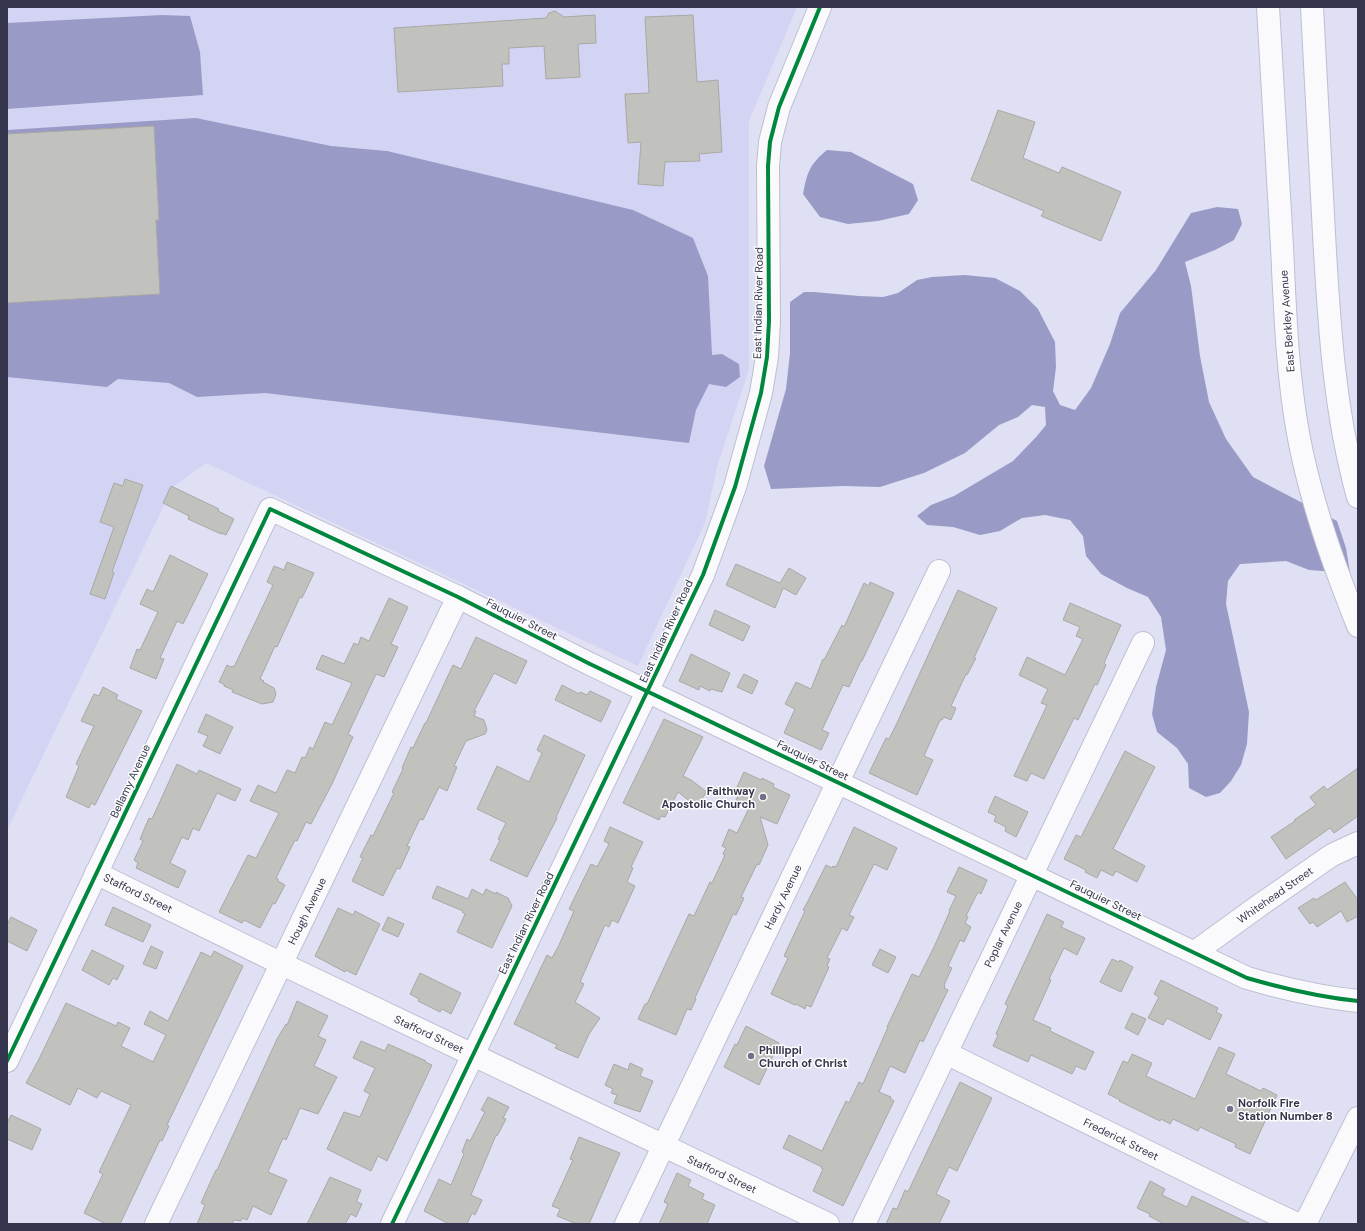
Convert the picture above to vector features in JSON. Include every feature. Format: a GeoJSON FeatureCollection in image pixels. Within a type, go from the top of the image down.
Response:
{"type":"FeatureCollection","features":[{"type":"Feature","properties":{"kind":"street","name":"East Indian River Road"},"geometry":{"type":"LineString","coordinates":[[392,1224],[703,575],[735,488],[761,393],[767,357],[769,321],[768,166],[770,142],[779,107],[820,7]]}},
{"type":"Feature","properties":{"kind":"street","name":"East Berkley Avenue"},"geometry":{"type":"LineString","coordinates":[[1268,7],[1289,364],[1298,433],[1308,480],[1322,527],[1337,573],[1358,626]]}},
{"type":"Feature","properties":{"kind":"street"},"geometry":{"type":"LineString","coordinates":[[1312,7],[1333,368],[1348,460],[1358,498]]}},
{"type":"Feature","properties":{"kind":"street","name":"Fauquier Street"},"geometry":{"type":"LineString","coordinates":[[270,509],[458,597],[590,664],[1247,978],[1285,989],[1332,998],[1358,1001]]}},
{"type":"Feature","properties":{"kind":"street","name":"Bellamy Avenue"},"geometry":{"type":"LineString","coordinates":[[7,1061],[270,509]]}},
{"type":"Feature","properties":{"kind":"street","name":"Hardy Avenue"},"geometry":{"type":"LineString","coordinates":[[626,1224],[939,571]]}},
{"type":"Feature","properties":{"kind":"street","name":"Hough Avenue"},"geometry":{"type":"LineString","coordinates":[[156,1224],[458,597]]}},
{"type":"Feature","properties":{"kind":"street","name":"Poplar Avenue"},"geometry":{"type":"LineString","coordinates":[[864,1224],[1143,643]]}},
{"type":"Feature","properties":{"kind":"street","name":"Whitehead Street"},"geometry":{"type":"LineString","coordinates":[[1194,952],[1332,855],[1358,843]]}},
{"type":"Feature","properties":{"kind":"street","name":"Stafford Street"},"geometry":{"type":"LineString","coordinates":[[96,873],[282,964],[828,1224]]}},
{"type":"Feature","properties":{"kind":"street","name":"Frederick Street"},"geometry":{"type":"LineString","coordinates":[[946,1053],[1297,1224]]}},
{"type":"Feature","properties":{"kind":"street"},"geometry":{"type":"LineString","coordinates":[[1305,1224],[1358,1118]]}},
{"type":"Feature","properties":{"kind":"shaded area"},"geometry":{"type":"Polygon","coordinates":[[[7,7],[797,7],[749,121],[749,370],[717,467],[705,523],[638,666],[206,463],[173,487],[7,830],[7,7]]]}},
{"type":"Feature","properties":{"kind":"shaded area"},"geometry":{"type":"Polygon","coordinates":[[[162,15],[190,16],[200,52],[203,95],[7,109],[7,23],[162,15]]]}},
{"type":"Feature","properties":{"kind":"shaded area"},"geometry":{"type":"Polygon","coordinates":[[[196,118],[331,146],[387,151],[633,210],[693,238],[708,276],[712,355],[722,354],[739,364],[740,377],[726,387],[709,384],[696,410],[689,443],[265,393],[197,397],[169,383],[118,379],[107,387],[7,377],[7,130],[196,118]]]}},
{"type":"Feature","properties":{"kind":"shaded area"},"geometry":{"type":"Polygon","coordinates":[[[827,150],[851,152],[913,184],[918,200],[909,214],[878,221],[848,224],[820,217],[803,194],[810,169],[827,150]]]}},
{"type":"Feature","properties":{"kind":"shaded area"},"geometry":{"type":"Polygon","coordinates":[[[1217,207],[1238,209],[1242,224],[1234,240],[1215,250],[1185,262],[1191,286],[1200,356],[1209,402],[1226,439],[1253,477],[1337,521],[1346,548],[1350,573],[1309,570],[1286,561],[1240,564],[1228,581],[1226,604],[1249,712],[1247,744],[1241,765],[1231,781],[1220,793],[1206,797],[1189,788],[1188,764],[1177,748],[1157,732],[1152,714],[1156,687],[1166,650],[1161,617],[1148,597],[1101,574],[1086,556],[1083,536],[1070,520],[1045,515],[1022,518],[1000,531],[980,535],[953,527],[927,525],[917,516],[931,505],[954,496],[1013,461],[1046,425],[1045,407],[1032,405],[1018,417],[999,425],[965,453],[924,473],[880,487],[843,486],[771,489],[764,466],[786,389],[790,353],[790,302],[804,292],[883,297],[898,293],[917,280],[932,277],[965,275],[995,278],[1020,291],[1038,309],[1055,342],[1056,367],[1053,391],[1060,405],[1075,410],[1091,388],[1110,344],[1120,313],[1156,270],[1191,213],[1217,207]]]}},
{"type":"Feature","properties":{"kind":"building"},"geometry":{"type":"Polygon","coordinates":[[[555,11],[564,17],[595,15],[596,43],[578,44],[580,77],[546,79],[544,46],[509,48],[509,64],[502,64],[503,86],[398,92],[394,28],[546,18],[549,13],[555,11]]]}},
{"type":"Feature","properties":{"kind":"building"},"geometry":{"type":"Polygon","coordinates":[[[693,15],[697,82],[718,80],[722,152],[699,154],[700,161],[665,162],[663,186],[638,184],[641,142],[628,143],[625,94],[649,93],[645,17],[693,15]]]}},
{"type":"Feature","properties":{"kind":"building"},"geometry":{"type":"Polygon","coordinates":[[[998,110],[1035,122],[1023,158],[1059,173],[1062,167],[1121,192],[1101,241],[1041,216],[1044,211],[971,180],[998,110]]]}},
{"type":"Feature","properties":{"kind":"building"},"geometry":{"type":"Polygon","coordinates":[[[154,126],[159,220],[156,220],[160,294],[7,303],[7,134],[154,126]]]}},
{"type":"Feature","properties":{"kind":"building"},"geometry":{"type":"Polygon","coordinates":[[[125,479],[143,485],[112,572],[114,573],[105,599],[90,594],[114,527],[100,522],[114,483],[123,486],[125,479]]]}},
{"type":"Feature","properties":{"kind":"building"},"geometry":{"type":"Polygon","coordinates":[[[171,486],[219,509],[218,511],[234,519],[226,535],[188,519],[189,516],[163,503],[171,486]]]}},
{"type":"Feature","properties":{"kind":"building"},"geometry":{"type":"Polygon","coordinates":[[[170,555],[208,574],[183,624],[177,621],[160,658],[164,659],[156,679],[130,668],[137,649],[140,650],[158,612],[140,604],[147,589],[153,592],[170,555]]]}},
{"type":"Feature","properties":{"kind":"building"},"geometry":{"type":"Polygon","coordinates":[[[287,562],[314,573],[302,598],[300,597],[277,647],[275,646],[260,679],[274,688],[276,694],[273,702],[262,704],[232,692],[233,690],[219,682],[227,665],[234,667],[273,585],[267,582],[274,566],[284,570],[287,562]]]}},
{"type":"Feature","properties":{"kind":"building"},"geometry":{"type":"Polygon","coordinates":[[[736,564],[780,583],[789,568],[806,578],[796,595],[783,588],[775,608],[726,585],[736,564]]]}},
{"type":"Feature","properties":{"kind":"building"},"geometry":{"type":"Polygon","coordinates":[[[870,582],[894,593],[849,687],[843,685],[822,730],[829,733],[821,750],[784,733],[795,709],[785,704],[796,682],[811,689],[823,659],[824,660],[842,625],[844,627],[864,583],[869,586],[870,582]]]}},
{"type":"Feature","properties":{"kind":"building"},"geometry":{"type":"Polygon","coordinates":[[[958,590],[997,608],[974,658],[976,658],[967,675],[966,674],[951,706],[956,708],[951,720],[944,717],[940,720],[924,756],[933,760],[917,795],[869,773],[886,738],[889,739],[897,723],[958,590]]]}},
{"type":"Feature","properties":{"kind":"building"},"geometry":{"type":"Polygon","coordinates":[[[389,598],[408,607],[391,644],[398,647],[384,677],[376,674],[348,734],[353,737],[332,784],[311,824],[306,822],[297,841],[295,840],[276,878],[285,885],[275,904],[273,903],[260,928],[244,920],[242,923],[219,912],[248,855],[256,858],[279,813],[250,801],[258,785],[276,793],[287,770],[295,773],[302,757],[305,758],[310,747],[313,749],[325,722],[332,725],[352,683],[316,669],[322,655],[344,664],[354,643],[358,645],[361,637],[369,641],[389,598]]]}},
{"type":"Feature","properties":{"kind":"building"},"geometry":{"type":"Polygon","coordinates":[[[1070,603],[1121,625],[1104,663],[1106,665],[1097,685],[1095,684],[1078,720],[1074,718],[1044,779],[1031,773],[1027,781],[1014,776],[1047,705],[1041,703],[1048,689],[1019,675],[1027,657],[1065,675],[1083,639],[1076,636],[1080,627],[1063,620],[1070,603]]]}},
{"type":"Feature","properties":{"kind":"building"},"geometry":{"type":"Polygon","coordinates":[[[715,610],[750,626],[743,641],[709,625],[715,610]]]}},
{"type":"Feature","properties":{"kind":"building"},"geometry":{"type":"Polygon","coordinates":[[[476,637],[527,661],[516,684],[494,673],[474,711],[476,711],[474,716],[484,720],[487,730],[485,734],[466,741],[454,766],[457,767],[447,791],[439,787],[423,820],[420,819],[407,846],[410,847],[400,869],[397,868],[383,896],[352,881],[363,858],[360,857],[371,835],[373,836],[394,793],[392,792],[411,747],[413,748],[426,723],[453,665],[461,669],[476,637]]]}},
{"type":"Feature","properties":{"kind":"building"},"geometry":{"type":"Polygon","coordinates":[[[691,654],[730,673],[722,692],[711,689],[710,691],[700,686],[699,690],[679,681],[691,654]]]}},
{"type":"Feature","properties":{"kind":"building"},"geometry":{"type":"Polygon","coordinates":[[[744,674],[758,681],[752,694],[737,687],[744,674]]]}},
{"type":"Feature","properties":{"kind":"building"},"geometry":{"type":"Polygon","coordinates":[[[562,685],[579,694],[580,692],[587,695],[590,691],[611,701],[601,722],[555,700],[562,685]]]}},
{"type":"Feature","properties":{"kind":"building"},"geometry":{"type":"Polygon","coordinates":[[[103,687],[118,695],[116,699],[142,711],[95,805],[91,803],[89,808],[66,797],[79,766],[76,764],[94,726],[81,721],[94,694],[99,696],[103,687]]]}},
{"type":"Feature","properties":{"kind":"building"},"geometry":{"type":"Polygon","coordinates":[[[206,714],[233,727],[220,754],[203,746],[208,736],[198,732],[206,714]]]}},
{"type":"Feature","properties":{"kind":"building"},"geometry":{"type":"Polygon","coordinates":[[[664,719],[703,737],[683,776],[707,792],[696,806],[678,792],[665,817],[661,816],[659,820],[623,803],[664,719]]]}},
{"type":"Feature","properties":{"kind":"building"},"geometry":{"type":"Polygon","coordinates":[[[544,735],[585,755],[556,817],[557,818],[527,877],[490,860],[500,840],[498,839],[506,823],[477,809],[497,766],[529,782],[542,753],[537,750],[544,735]]]}},
{"type":"Feature","properties":{"kind":"building"},"geometry":{"type":"Polygon","coordinates":[[[1125,751],[1155,767],[1113,849],[1145,866],[1137,882],[1116,871],[1113,876],[1101,870],[1097,878],[1085,872],[1086,870],[1064,859],[1076,835],[1081,837],[1125,751]]]}},
{"type":"Feature","properties":{"kind":"building"},"geometry":{"type":"Polygon","coordinates":[[[177,764],[197,774],[199,770],[241,789],[235,801],[217,793],[199,831],[193,828],[188,840],[182,837],[170,863],[186,871],[178,888],[136,868],[138,863],[134,860],[143,841],[140,839],[149,818],[152,819],[177,764]]]}},
{"type":"Feature","properties":{"kind":"building"},"geometry":{"type":"Polygon","coordinates":[[[1358,768],[1358,816],[1334,833],[1330,828],[1286,859],[1271,837],[1316,805],[1310,797],[1324,786],[1327,790],[1358,768]]]}},
{"type":"Feature","properties":{"kind":"building"},"geometry":{"type":"Polygon","coordinates":[[[744,772],[774,784],[773,787],[790,795],[777,824],[760,817],[768,845],[759,865],[757,864],[741,897],[744,898],[736,915],[733,914],[691,1010],[687,1009],[676,1035],[638,1019],[645,1004],[647,1004],[689,914],[694,916],[710,882],[712,883],[725,855],[723,854],[726,848],[722,846],[729,829],[737,833],[750,806],[736,800],[741,789],[737,787],[744,772]]]}},
{"type":"Feature","properties":{"kind":"building"},"geometry":{"type":"Polygon","coordinates":[[[995,796],[1028,812],[1016,837],[1005,831],[1006,827],[994,821],[996,816],[988,812],[995,796]]]}},
{"type":"Feature","properties":{"kind":"building"},"geometry":{"type":"Polygon","coordinates":[[[610,827],[643,842],[631,867],[633,868],[627,882],[635,886],[618,923],[612,920],[609,927],[605,925],[580,982],[584,984],[575,1002],[600,1018],[589,1034],[578,1058],[555,1048],[557,1045],[514,1024],[547,955],[552,958],[559,945],[574,911],[569,909],[591,864],[597,867],[609,844],[604,841],[610,827]]]}},
{"type":"Feature","properties":{"kind":"building"},"geometry":{"type":"Polygon","coordinates":[[[854,827],[897,848],[887,870],[874,864],[849,915],[854,917],[847,931],[842,928],[827,958],[830,959],[827,966],[829,967],[811,1007],[806,1005],[805,1009],[771,994],[788,958],[784,956],[805,911],[803,910],[826,865],[832,868],[833,866],[836,867],[854,827]]]}},
{"type":"Feature","properties":{"kind":"building"},"geometry":{"type":"Polygon","coordinates":[[[959,867],[987,880],[981,894],[978,892],[966,916],[968,917],[965,923],[971,927],[964,942],[960,940],[948,966],[952,968],[944,988],[948,990],[923,1042],[920,1040],[905,1073],[890,1066],[879,1092],[891,1097],[890,1098],[894,1101],[843,1206],[813,1191],[823,1169],[821,1168],[822,1167],[783,1148],[789,1135],[822,1151],[846,1101],[849,1103],[859,1082],[863,1084],[887,1027],[912,974],[919,977],[934,947],[956,896],[947,892],[959,867]]]}},
{"type":"Feature","properties":{"kind":"building"},"geometry":{"type":"Polygon","coordinates":[[[1345,882],[1358,900],[1358,916],[1347,922],[1341,911],[1317,927],[1313,922],[1310,924],[1298,908],[1314,898],[1316,900],[1345,882]]]}},
{"type":"Feature","properties":{"kind":"building"},"geometry":{"type":"Polygon","coordinates":[[[437,886],[468,899],[472,889],[483,895],[486,889],[508,898],[512,906],[492,948],[457,932],[465,914],[462,912],[463,911],[432,898],[437,886]]]}},
{"type":"Feature","properties":{"kind":"building"},"geometry":{"type":"Polygon","coordinates":[[[113,907],[151,925],[143,942],[105,925],[113,907]]]}},
{"type":"Feature","properties":{"kind":"building"},"geometry":{"type":"Polygon","coordinates":[[[338,908],[353,915],[355,911],[380,924],[356,975],[346,970],[345,972],[315,956],[338,908]]]}},
{"type":"Feature","properties":{"kind":"building"},"geometry":{"type":"Polygon","coordinates":[[[1047,914],[1064,922],[1061,927],[1085,938],[1077,955],[1064,948],[1049,979],[1051,980],[1033,1020],[1051,1028],[1050,1031],[1094,1052],[1085,1070],[1076,1066],[1072,1074],[1031,1055],[1028,1062],[993,1046],[998,1035],[996,1034],[1008,1006],[1005,1004],[1047,914]]]}},
{"type":"Feature","properties":{"kind":"building"},"geometry":{"type":"Polygon","coordinates":[[[11,917],[37,930],[27,951],[7,941],[7,925],[11,917]]]}},
{"type":"Feature","properties":{"kind":"building"},"geometry":{"type":"Polygon","coordinates":[[[388,917],[404,924],[398,937],[382,930],[388,917]]]}},
{"type":"Feature","properties":{"kind":"building"},"geometry":{"type":"Polygon","coordinates":[[[151,946],[163,952],[156,969],[143,964],[151,946]]]}},
{"type":"Feature","properties":{"kind":"building"},"geometry":{"type":"Polygon","coordinates":[[[880,949],[896,957],[888,973],[872,965],[880,949]]]}},
{"type":"Feature","properties":{"kind":"building"},"geometry":{"type":"Polygon","coordinates":[[[92,950],[124,966],[117,980],[113,978],[109,985],[82,970],[92,950]]]}},
{"type":"Feature","properties":{"kind":"building"},"geometry":{"type":"Polygon","coordinates":[[[214,951],[243,966],[167,1125],[169,1126],[162,1141],[160,1140],[120,1224],[106,1224],[84,1213],[103,1174],[99,1172],[131,1105],[101,1091],[97,1098],[78,1088],[70,1105],[26,1083],[66,1003],[116,1026],[118,1022],[130,1028],[121,1046],[153,1062],[166,1035],[144,1024],[150,1011],[168,1021],[201,952],[211,957],[214,951]]]}},
{"type":"Feature","properties":{"kind":"building"},"geometry":{"type":"Polygon","coordinates":[[[1112,959],[1119,962],[1120,960],[1133,967],[1121,992],[1100,982],[1112,959]]]}},
{"type":"Feature","properties":{"kind":"building"},"geometry":{"type":"Polygon","coordinates":[[[420,973],[461,993],[451,1014],[442,1009],[440,1012],[418,1001],[419,999],[410,994],[420,973]]]}},
{"type":"Feature","properties":{"kind":"building"},"geometry":{"type":"Polygon","coordinates":[[[1161,980],[1218,1008],[1216,1012],[1222,1015],[1210,1040],[1167,1018],[1163,1025],[1148,1018],[1159,997],[1154,994],[1161,980]]]}},
{"type":"Feature","properties":{"kind":"building"},"geometry":{"type":"Polygon","coordinates":[[[297,1001],[328,1016],[318,1036],[326,1040],[314,1066],[337,1077],[318,1114],[300,1108],[286,1140],[283,1138],[268,1172],[287,1180],[271,1215],[253,1206],[247,1220],[242,1218],[241,1221],[234,1220],[232,1224],[197,1224],[205,1205],[201,1203],[209,1185],[277,1039],[286,1024],[287,1025],[297,1001]]]}},
{"type":"Feature","properties":{"kind":"building"},"geometry":{"type":"Polygon","coordinates":[[[1132,1013],[1146,1019],[1138,1035],[1125,1028],[1132,1013]]]}},
{"type":"Feature","properties":{"kind":"building","name":"Phillippi Church of Christ"},"geometry":{"type":"Polygon","coordinates":[[[746,1026],[779,1043],[759,1085],[724,1067],[746,1026]]]}},
{"type":"Feature","properties":{"kind":"building"},"geometry":{"type":"Polygon","coordinates":[[[361,1041],[385,1051],[388,1044],[432,1065],[387,1161],[378,1156],[371,1171],[327,1149],[344,1112],[360,1117],[370,1094],[364,1091],[375,1068],[353,1058],[361,1041]]]}},
{"type":"Feature","properties":{"kind":"building"},"geometry":{"type":"Polygon","coordinates":[[[1219,1047],[1235,1054],[1226,1074],[1261,1091],[1263,1088],[1277,1095],[1250,1154],[1235,1147],[1236,1144],[1200,1127],[1198,1131],[1173,1119],[1170,1124],[1161,1119],[1160,1121],[1108,1094],[1123,1061],[1128,1063],[1132,1054],[1152,1063],[1146,1076],[1195,1099],[1219,1047]]]}},
{"type":"Feature","properties":{"kind":"building"},"geometry":{"type":"Polygon","coordinates":[[[630,1063],[643,1069],[640,1076],[653,1081],[640,1112],[614,1103],[617,1095],[611,1093],[613,1089],[605,1085],[614,1064],[628,1070],[630,1063]]]}},
{"type":"Feature","properties":{"kind":"building"},"geometry":{"type":"Polygon","coordinates":[[[960,1082],[992,1098],[957,1171],[949,1167],[936,1194],[950,1201],[939,1224],[886,1224],[893,1208],[897,1209],[905,1190],[908,1192],[960,1082]]]}},
{"type":"Feature","properties":{"kind":"building"},"geometry":{"type":"Polygon","coordinates":[[[488,1097],[509,1107],[503,1118],[506,1119],[497,1136],[496,1135],[471,1195],[482,1200],[475,1215],[472,1213],[467,1224],[449,1224],[424,1211],[439,1179],[451,1185],[464,1154],[462,1152],[467,1139],[470,1141],[485,1112],[481,1110],[488,1097]]]}},
{"type":"Feature","properties":{"kind":"building"},"geometry":{"type":"Polygon","coordinates":[[[11,1115],[41,1129],[32,1150],[7,1139],[7,1123],[11,1115]]]}},
{"type":"Feature","properties":{"kind":"building"},"geometry":{"type":"Polygon","coordinates":[[[579,1137],[620,1153],[589,1224],[577,1224],[557,1216],[560,1209],[552,1206],[573,1160],[570,1159],[579,1137]]]}},
{"type":"Feature","properties":{"kind":"building"},"geometry":{"type":"Polygon","coordinates":[[[677,1173],[691,1180],[688,1186],[704,1194],[702,1199],[715,1205],[707,1224],[659,1224],[668,1204],[664,1202],[677,1173]]]}},
{"type":"Feature","properties":{"kind":"building"},"geometry":{"type":"Polygon","coordinates":[[[330,1177],[361,1190],[357,1202],[362,1204],[356,1217],[351,1214],[345,1224],[307,1224],[330,1177]]]}},
{"type":"Feature","properties":{"kind":"building"},"geometry":{"type":"Polygon","coordinates":[[[1150,1181],[1165,1189],[1162,1195],[1187,1207],[1192,1196],[1251,1224],[1164,1224],[1149,1216],[1150,1214],[1137,1208],[1150,1181]]]}},
{"type":"Feature","properties":{"kind":"cycle path"},"geometry":{"type":"LineString","coordinates":[[392,1224],[703,575],[735,487],[761,393],[767,357],[769,321],[768,166],[770,142],[779,107],[820,7]]}},
{"type":"Feature","properties":{"kind":"cycle path"},"geometry":{"type":"LineString","coordinates":[[7,1061],[270,509],[458,597],[590,664],[1247,978],[1302,992],[1358,1001]]}},
{"type":"Feature","properties":{"kind":"place","name":"Faithway Apostolic Church"},"geometry":{"type":"Point","coordinates":[763,797]}},
{"type":"Feature","properties":{"kind":"place","name":"Phillippi Church of Christ"},"geometry":{"type":"Point","coordinates":[751,1056]}},
{"type":"Feature","properties":{"kind":"place","name":"Norfolk Fire Station Number 8"},"geometry":{"type":"Point","coordinates":[1230,1109]}}]}
